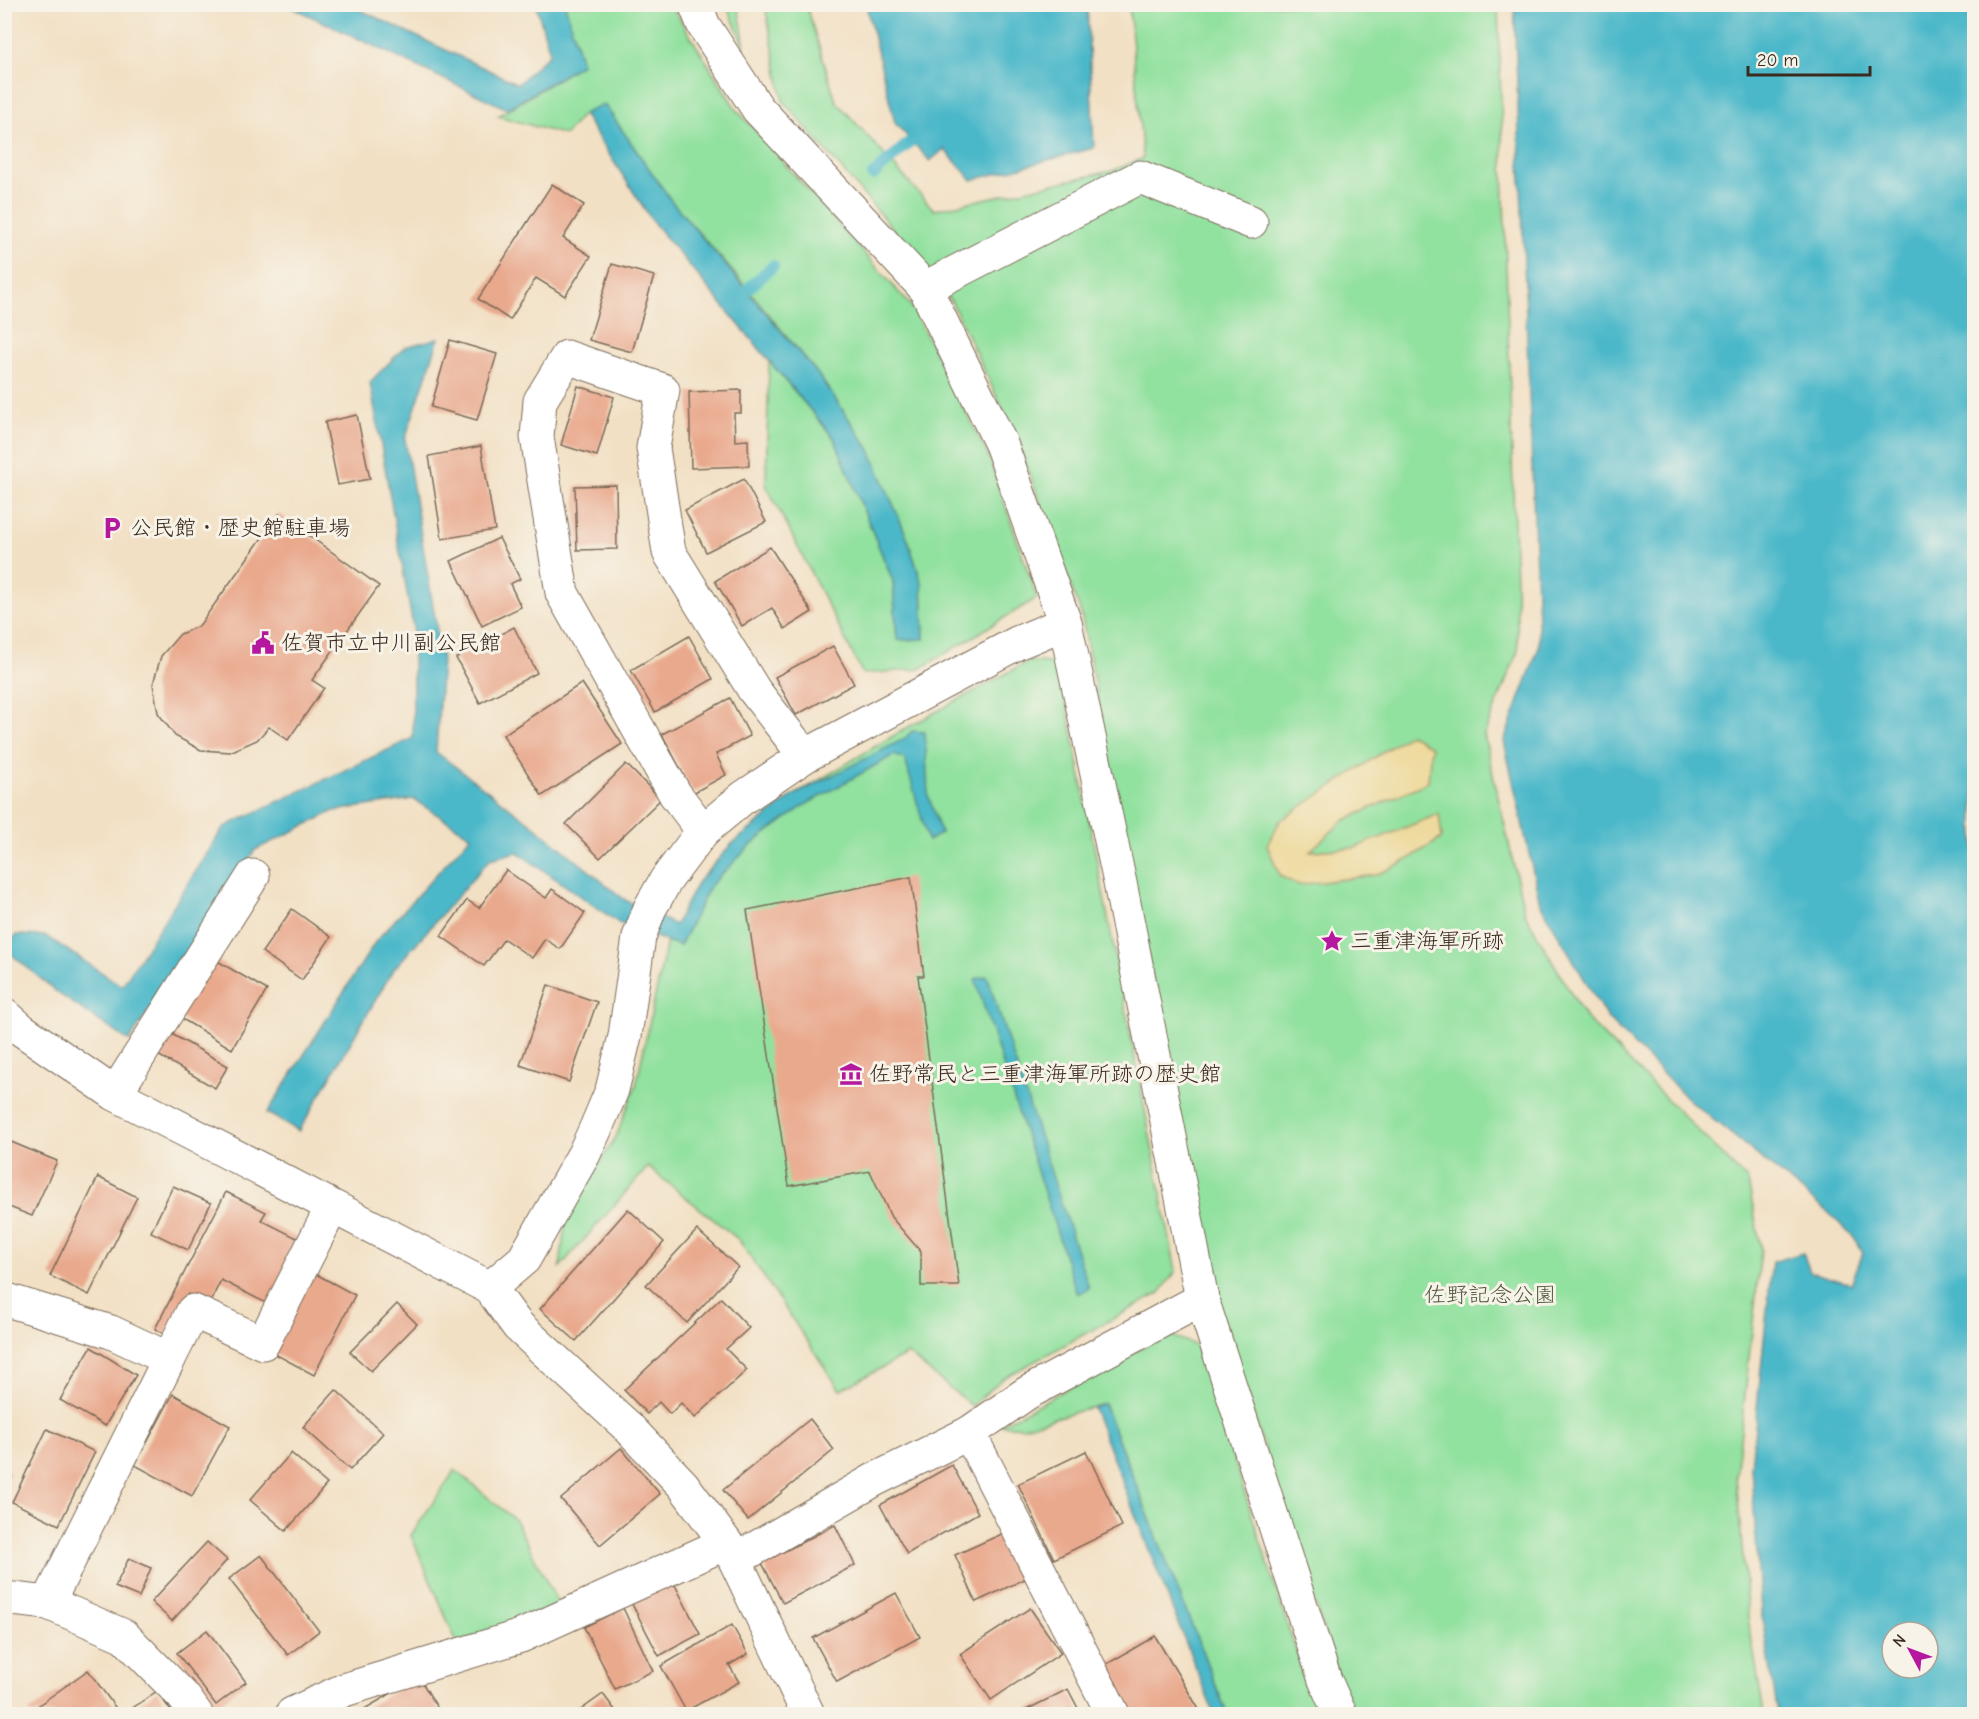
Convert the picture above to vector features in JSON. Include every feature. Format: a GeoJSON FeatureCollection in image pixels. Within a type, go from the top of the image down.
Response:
{"type":"FeatureCollection","features":[{"type":"Feature","properties":{"kind":"street"},"geometry":{"type":"LineString","coordinates":[[695,4],[704,26],[758,109],[925,288],[1002,444],[1065,623],[1120,883],[1202,1299],[1325,1680],[1340,1714]]}},
{"type":"Feature","properties":{"kind":"street"},"geometry":{"type":"LineString","coordinates":[[925,288],[1140,177],[1251,222]]}},
{"type":"Feature","properties":{"kind":"street"},"geometry":{"type":"LineString","coordinates":[[703,831],[675,794],[562,593],[537,437],[540,401],[567,357],[663,390],[653,448],[669,552],[754,690],[805,756]]}},
{"type":"Feature","properties":{"kind":"street"},"geometry":{"type":"LineString","coordinates":[[490,1288],[524,1258],[584,1154],[612,1090],[625,1036],[644,922],[666,880],[703,831],[744,797],[805,756],[1017,643],[1065,623]]}},
{"type":"Feature","properties":{"kind":"street"},"geometry":{"type":"LineString","coordinates":[[115,1094],[253,876]]}},
{"type":"Feature","properties":{"kind":"street"},"geometry":{"type":"LineString","coordinates":[[4,1014],[22,1030],[115,1094],[490,1288],[518,1326],[630,1428],[683,1485],[731,1552],[808,1714]]}},
{"type":"Feature","properties":{"kind":"street"},"geometry":{"type":"LineString","coordinates":[[48,1604],[194,1311],[262,1343],[332,1207]]}},
{"type":"Feature","properties":{"kind":"street"},"geometry":{"type":"LineString","coordinates":[[292,1714],[344,1690],[521,1636],[731,1552],[969,1432],[1027,1393],[1202,1299]]}},
{"type":"Feature","properties":{"kind":"street"},"geometry":{"type":"LineString","coordinates":[[8,1308],[111,1332],[169,1359]]}},
{"type":"Feature","properties":{"kind":"street"},"geometry":{"type":"LineString","coordinates":[[969,1432],[1113,1714]]}},
{"type":"Feature","properties":{"kind":"street"},"geometry":{"type":"LineString","coordinates":[[4,1598],[48,1604],[124,1636],[183,1696],[196,1714]]}},
{"type":"Feature","properties":{"kind":"green space"},"geometry":{"type":"Polygon","coordinates":[[[565,5],[671,5],[736,109],[911,306],[988,455],[1037,598],[920,669],[863,674],[766,485],[769,361],[834,438],[893,581],[897,640],[924,639],[922,584],[907,537],[869,448],[817,373],[748,289],[673,203],[583,114],[565,135],[498,116],[582,64],[565,5]]]}},
{"type":"Feature","properties":{"kind":"green space"},"geometry":{"type":"Polygon","coordinates":[[[726,5],[738,5],[745,46],[726,5]]]}},
{"type":"Feature","properties":{"kind":"green space","name":"佐野記念公園"},"geometry":{"type":"Polygon","coordinates":[[[765,5],[806,5],[836,101],[934,210],[1112,171],[1143,158],[1129,5],[1498,5],[1518,651],[1484,735],[1525,914],[1585,1017],[1748,1181],[1761,1249],[1736,1476],[1748,1618],[1764,1714],[1356,1714],[1338,1675],[1214,1294],[1081,613],[1015,435],[951,301],[911,250],[783,101],[765,5]]]}},
{"type":"Feature","properties":{"kind":"green space"},"geometry":{"type":"Polygon","coordinates":[[[1029,661],[1059,664],[1176,1271],[1160,1293],[1002,1379],[972,1406],[908,1354],[840,1390],[739,1240],[648,1167],[560,1267],[566,1215],[616,1137],[636,1085],[667,941],[698,882],[732,844],[794,795],[903,730],[1029,661]]]}},
{"type":"Feature","properties":{"kind":"green space"},"geometry":{"type":"Polygon","coordinates":[[[1168,1334],[1197,1346],[1309,1691],[1320,1714],[1227,1714],[1104,1404],[1023,1427],[1000,1425],[1168,1334]]]}},
{"type":"Feature","properties":{"kind":"green space"},"geometry":{"type":"Polygon","coordinates":[[[455,1470],[515,1520],[559,1605],[457,1643],[411,1535],[455,1470]]]}},
{"type":"Feature","properties":{"kind":"sand"},"geometry":{"type":"Polygon","coordinates":[[[1410,734],[1431,747],[1428,782],[1343,821],[1310,851],[1354,848],[1439,814],[1442,838],[1402,863],[1376,875],[1298,885],[1280,876],[1267,845],[1280,821],[1410,734]]]}},
{"type":"Feature","properties":{"kind":"water"},"geometry":{"type":"Polygon","coordinates":[[[287,5],[350,5],[518,84],[550,53],[536,5],[565,5],[582,64],[507,109],[287,5]]]}},
{"type":"Feature","properties":{"kind":"water"},"geometry":{"type":"Polygon","coordinates":[[[866,5],[1087,5],[1094,148],[972,180],[944,149],[930,161],[895,123],[866,5]]]}},
{"type":"Feature","properties":{"kind":"water"},"geometry":{"type":"Polygon","coordinates":[[[1514,5],[1974,5],[1974,1714],[1778,1714],[1761,1611],[1751,1467],[1772,1262],[1803,1253],[1810,1272],[1851,1284],[1863,1253],[1857,1241],[1829,1213],[1689,1100],[1607,1018],[1540,903],[1504,741],[1539,647],[1514,5]]]}},
{"type":"Feature","properties":{"kind":"water"},"geometry":{"type":"Polygon","coordinates":[[[604,104],[673,203],[817,373],[869,448],[907,537],[922,584],[924,639],[897,640],[893,581],[834,438],[653,222],[583,114],[604,104]]]}},
{"type":"Feature","properties":{"kind":"water"},"geometry":{"type":"Polygon","coordinates":[[[439,338],[405,439],[442,660],[436,752],[538,829],[625,900],[675,925],[698,882],[732,844],[794,795],[904,739],[912,731],[925,732],[928,795],[941,833],[928,841],[905,759],[894,755],[805,805],[752,844],[710,886],[680,946],[619,923],[517,852],[490,859],[393,970],[299,1131],[267,1113],[376,941],[471,836],[413,799],[334,811],[255,850],[129,1041],[59,994],[5,949],[16,935],[46,936],[122,986],[224,827],[413,738],[413,627],[370,382],[405,347],[439,338]]]}},
{"type":"Feature","properties":{"kind":"water"},"geometry":{"type":"Polygon","coordinates":[[[987,976],[1089,1288],[1077,1294],[975,979],[987,976]]]}},
{"type":"Feature","properties":{"kind":"water"},"geometry":{"type":"Polygon","coordinates":[[[1104,1404],[1227,1714],[1214,1714],[1093,1408],[1104,1404]]]}},
{"type":"Feature","properties":{"kind":"building"},"geometry":{"type":"Polygon","coordinates":[[[552,184],[584,205],[563,238],[591,256],[565,296],[536,278],[510,320],[478,299],[552,184]]]}},
{"type":"Feature","properties":{"kind":"building"},"geometry":{"type":"Polygon","coordinates":[[[612,264],[654,276],[632,352],[589,340],[612,264]]]}},
{"type":"Feature","properties":{"kind":"building"},"geometry":{"type":"Polygon","coordinates":[[[450,340],[497,354],[477,420],[431,407],[450,340]]]}},
{"type":"Feature","properties":{"kind":"building"},"geometry":{"type":"Polygon","coordinates":[[[578,386],[614,397],[597,456],[561,445],[578,386]]]}},
{"type":"Feature","properties":{"kind":"building"},"geometry":{"type":"Polygon","coordinates":[[[741,390],[741,413],[734,413],[735,441],[748,440],[749,466],[691,468],[689,392],[741,390]]]}},
{"type":"Feature","properties":{"kind":"building"},"geometry":{"type":"Polygon","coordinates":[[[357,415],[370,479],[338,485],[325,422],[357,415]]]}},
{"type":"Feature","properties":{"kind":"building"},"geometry":{"type":"Polygon","coordinates":[[[481,446],[495,530],[442,539],[429,456],[481,446]]]}},
{"type":"Feature","properties":{"kind":"building"},"geometry":{"type":"Polygon","coordinates":[[[744,479],[766,522],[706,552],[685,510],[744,479]]]}},
{"type":"Feature","properties":{"kind":"building"},"geometry":{"type":"Polygon","coordinates":[[[616,485],[617,549],[577,550],[575,486],[616,485]]]}},
{"type":"Feature","properties":{"kind":"building","name":"佐賀市立中川副公民館"},"geometry":{"type":"Polygon","coordinates":[[[279,514],[379,586],[312,680],[324,688],[288,740],[269,727],[257,740],[230,752],[201,750],[175,736],[158,713],[153,684],[161,656],[180,634],[199,626],[279,514]]]}},
{"type":"Feature","properties":{"kind":"building"},"geometry":{"type":"Polygon","coordinates":[[[499,538],[520,579],[510,584],[521,607],[482,626],[451,561],[499,538]]]}},
{"type":"Feature","properties":{"kind":"building"},"geometry":{"type":"Polygon","coordinates":[[[770,547],[812,612],[785,629],[772,608],[742,626],[715,581],[770,547]]]}},
{"type":"Feature","properties":{"kind":"building"},"geometry":{"type":"Polygon","coordinates":[[[514,627],[537,673],[480,703],[456,658],[514,627]]]}},
{"type":"Feature","properties":{"kind":"building"},"geometry":{"type":"Polygon","coordinates":[[[689,636],[713,679],[655,712],[631,670],[689,636]]]}},
{"type":"Feature","properties":{"kind":"building"},"geometry":{"type":"Polygon","coordinates":[[[833,646],[854,684],[796,715],[775,677],[833,646]]]}},
{"type":"Feature","properties":{"kind":"building"},"geometry":{"type":"Polygon","coordinates":[[[582,683],[622,744],[542,796],[503,735],[582,683]]]}},
{"type":"Feature","properties":{"kind":"building"},"geometry":{"type":"Polygon","coordinates":[[[730,698],[750,736],[716,754],[726,775],[693,793],[662,734],[730,698]]]}},
{"type":"Feature","properties":{"kind":"building"},"geometry":{"type":"Polygon","coordinates":[[[626,764],[661,799],[600,858],[566,824],[626,764]]]}},
{"type":"Feature","properties":{"kind":"building"},"geometry":{"type":"Polygon","coordinates":[[[506,870],[546,898],[552,889],[585,913],[560,949],[545,939],[532,958],[504,939],[484,966],[441,936],[467,900],[479,908],[506,870]]]}},
{"type":"Feature","properties":{"kind":"building","name":"佐野常民と三重津海軍所跡の歴史館"},"geometry":{"type":"Polygon","coordinates":[[[911,877],[924,976],[918,976],[959,1286],[921,1286],[921,1252],[891,1217],[870,1171],[789,1186],[747,910],[911,877]]]}},
{"type":"Feature","properties":{"kind":"building"},"geometry":{"type":"Polygon","coordinates":[[[292,909],[331,937],[302,980],[262,952],[292,909]]]}},
{"type":"Feature","properties":{"kind":"building"},"geometry":{"type":"Polygon","coordinates":[[[214,959],[267,990],[232,1049],[179,1017],[214,959]]]}},
{"type":"Feature","properties":{"kind":"building"},"geometry":{"type":"Polygon","coordinates":[[[548,985],[597,1002],[569,1082],[520,1065],[548,985]]]}},
{"type":"Feature","properties":{"kind":"building"},"geometry":{"type":"Polygon","coordinates":[[[168,1032],[228,1066],[215,1088],[156,1054],[168,1032]]]}},
{"type":"Feature","properties":{"kind":"building"},"geometry":{"type":"Polygon","coordinates":[[[4,1139],[57,1161],[32,1216],[4,1205],[4,1139]]]}},
{"type":"Feature","properties":{"kind":"building"},"geometry":{"type":"Polygon","coordinates":[[[98,1177],[137,1197],[89,1295],[50,1276],[98,1177]]]}},
{"type":"Feature","properties":{"kind":"building"},"geometry":{"type":"Polygon","coordinates":[[[173,1186],[211,1203],[188,1250],[151,1232],[173,1186]]]}},
{"type":"Feature","properties":{"kind":"building"},"geometry":{"type":"Polygon","coordinates":[[[226,1192],[266,1212],[261,1220],[303,1241],[270,1305],[221,1280],[209,1305],[188,1294],[167,1335],[155,1329],[226,1192]]]}},
{"type":"Feature","properties":{"kind":"building"},"geometry":{"type":"Polygon","coordinates":[[[628,1209],[664,1242],[576,1341],[540,1309],[628,1209]]]}},
{"type":"Feature","properties":{"kind":"building"},"geometry":{"type":"Polygon","coordinates":[[[697,1230],[738,1267],[687,1323],[646,1285],[697,1230]]]}},
{"type":"Feature","properties":{"kind":"building"},"geometry":{"type":"Polygon","coordinates":[[[314,1273],[355,1295],[314,1375],[273,1353],[314,1273]]]}},
{"type":"Feature","properties":{"kind":"building"},"geometry":{"type":"Polygon","coordinates":[[[721,1298],[749,1328],[726,1349],[747,1370],[695,1418],[681,1403],[670,1414],[659,1402],[647,1414],[624,1390],[721,1298]]]}},
{"type":"Feature","properties":{"kind":"building"},"geometry":{"type":"Polygon","coordinates":[[[397,1304],[417,1324],[371,1371],[350,1352],[397,1304]]]}},
{"type":"Feature","properties":{"kind":"building"},"geometry":{"type":"Polygon","coordinates":[[[91,1347],[136,1375],[105,1426],[60,1400],[91,1347]]]}},
{"type":"Feature","properties":{"kind":"building"},"geometry":{"type":"Polygon","coordinates":[[[336,1390],[383,1433],[350,1470],[303,1427],[336,1390]]]}},
{"type":"Feature","properties":{"kind":"building"},"geometry":{"type":"Polygon","coordinates":[[[173,1394],[230,1426],[192,1496],[135,1465],[173,1394]]]}},
{"type":"Feature","properties":{"kind":"building"},"geometry":{"type":"Polygon","coordinates":[[[810,1419],[834,1450],[748,1520],[723,1490],[810,1419]]]}},
{"type":"Feature","properties":{"kind":"building"},"geometry":{"type":"Polygon","coordinates":[[[47,1429],[95,1452],[59,1525],[12,1502],[47,1429]]]}},
{"type":"Feature","properties":{"kind":"building"},"geometry":{"type":"Polygon","coordinates":[[[621,1448],[660,1494],[600,1545],[561,1499],[621,1448]]]}},
{"type":"Feature","properties":{"kind":"building"},"geometry":{"type":"Polygon","coordinates":[[[1086,1451],[1122,1526],[1054,1559],[1018,1484],[1086,1451]]]}},
{"type":"Feature","properties":{"kind":"building"},"geometry":{"type":"Polygon","coordinates":[[[291,1453],[327,1484],[286,1531],[250,1500],[291,1453]]]}},
{"type":"Feature","properties":{"kind":"building"},"geometry":{"type":"Polygon","coordinates":[[[952,1465],[978,1513],[907,1554],[880,1505],[952,1465]]]}},
{"type":"Feature","properties":{"kind":"building"},"geometry":{"type":"Polygon","coordinates":[[[4,1469],[10,1472],[4,1483],[4,1469]]]}},
{"type":"Feature","properties":{"kind":"building"},"geometry":{"type":"Polygon","coordinates":[[[835,1525],[855,1565],[783,1603],[762,1563],[835,1525]]]}},
{"type":"Feature","properties":{"kind":"building"},"geometry":{"type":"Polygon","coordinates":[[[1004,1533],[1025,1579],[976,1602],[955,1555],[1004,1533]]]}},
{"type":"Feature","properties":{"kind":"building"},"geometry":{"type":"Polygon","coordinates":[[[207,1542],[227,1560],[172,1621],[151,1602],[207,1542]]]}},
{"type":"Feature","properties":{"kind":"building"},"geometry":{"type":"Polygon","coordinates":[[[261,1555],[319,1631],[288,1655],[229,1579],[261,1555]]]}},
{"type":"Feature","properties":{"kind":"building"},"geometry":{"type":"Polygon","coordinates":[[[129,1558],[151,1568],[139,1597],[115,1587],[129,1558]]]}},
{"type":"Feature","properties":{"kind":"building"},"geometry":{"type":"Polygon","coordinates":[[[674,1583],[700,1634],[659,1656],[632,1604],[674,1583]]]}},
{"type":"Feature","properties":{"kind":"building"},"geometry":{"type":"Polygon","coordinates":[[[896,1593],[920,1637],[837,1682],[813,1638],[896,1593]]]}},
{"type":"Feature","properties":{"kind":"building"},"geometry":{"type":"Polygon","coordinates":[[[623,1608],[653,1671],[615,1689],[584,1627],[623,1608]]]}},
{"type":"Feature","properties":{"kind":"building"},"geometry":{"type":"Polygon","coordinates":[[[1030,1608],[1061,1653],[991,1700],[960,1654],[1030,1608]]]}},
{"type":"Feature","properties":{"kind":"building"},"geometry":{"type":"Polygon","coordinates":[[[732,1625],[748,1654],[729,1665],[739,1682],[686,1711],[661,1666],[732,1625]]]}},
{"type":"Feature","properties":{"kind":"building"},"geometry":{"type":"Polygon","coordinates":[[[207,1630],[246,1682],[216,1705],[177,1653],[207,1630]]]}},
{"type":"Feature","properties":{"kind":"building"},"geometry":{"type":"Polygon","coordinates":[[[1155,1636],[1200,1711],[1194,1714],[1128,1714],[1100,1668],[1155,1636]]]}},
{"type":"Feature","properties":{"kind":"building"},"geometry":{"type":"Polygon","coordinates":[[[88,1670],[120,1714],[31,1714],[29,1712],[88,1670]]]}},
{"type":"Feature","properties":{"kind":"building"},"geometry":{"type":"Polygon","coordinates":[[[419,1677],[441,1714],[363,1714],[361,1711],[419,1677]]]}},
{"type":"Feature","properties":{"kind":"building"},"geometry":{"type":"Polygon","coordinates":[[[1068,1689],[1081,1714],[1018,1714],[1068,1689]]]}},
{"type":"Feature","properties":{"kind":"building"},"geometry":{"type":"Polygon","coordinates":[[[157,1691],[173,1714],[124,1714],[157,1691]]]}},
{"type":"Feature","properties":{"kind":"building"},"geometry":{"type":"Polygon","coordinates":[[[603,1694],[618,1714],[575,1714],[603,1694]]]}},
{"type":"Feature","properties":{"kind":"waterway"},"geometry":{"type":"LineString","coordinates":[[873,175],[912,140]]}},
{"type":"Feature","properties":{"kind":"waterway"},"geometry":{"type":"LineString","coordinates":[[748,289],[773,266]]}},
{"type":"Feature","properties":{"kind":"place","name":"公民館・歴史館駐車場"},"geometry":{"type":"Point","coordinates":[112,528]}},
{"type":"Feature","properties":{"kind":"place","name":"佐賀市立中川副公民館"},"geometry":{"type":"Point","coordinates":[263,643]}},
{"type":"Feature","properties":{"kind":"place","name":"三重津海軍所跡"},"geometry":{"type":"Point","coordinates":[1332,941]}},
{"type":"Feature","properties":{"kind":"place","name":"佐野常民と三重津海軍所跡の歴史館"},"geometry":{"type":"Point","coordinates":[851,1074]}}]}
